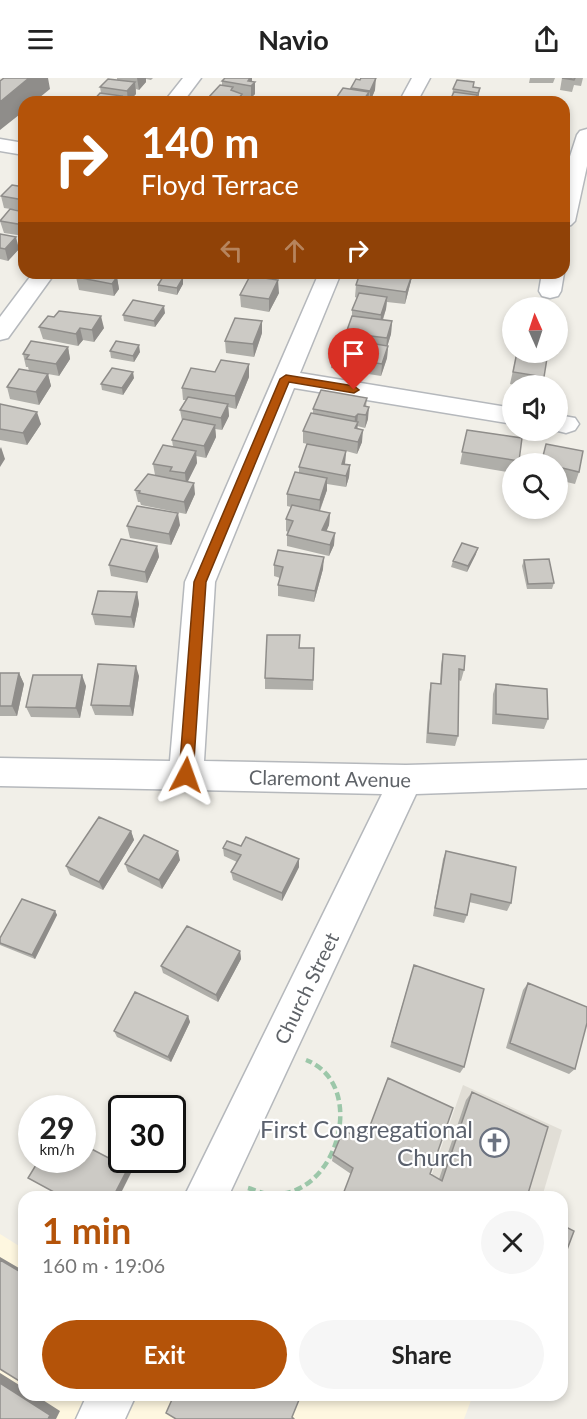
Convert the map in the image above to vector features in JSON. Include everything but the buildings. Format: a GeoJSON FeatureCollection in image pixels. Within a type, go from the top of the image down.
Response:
{"type":"FeatureCollection","features":[{"type":"Feature","properties":{"kind":"street"},"geometry":{"type":"LineString","coordinates":[[178,96],[192,78]]}},
{"type":"Feature","properties":{"kind":"street"},"geometry":{"type":"LineString","coordinates":[[412,96],[422,78]]}},
{"type":"Feature","properties":{"kind":"street"},"geometry":{"type":"LineString","coordinates":[[570,191],[587,135]]}},
{"type":"Feature","properties":{"kind":"street"},"geometry":{"type":"LineString","coordinates":[[0,145],[18,148]]}},
{"type":"Feature","properties":{"kind":"street"},"geometry":{"type":"LineString","coordinates":[[0,333],[40,279]]}},
{"type":"Feature","properties":{"kind":"street"},"geometry":{"type":"LineString","coordinates":[[186,775],[200,582],[328,279]]}},
{"type":"Feature","properties":{"kind":"street"},"geometry":{"type":"LineString","coordinates":[[286,379],[502,414]]}},
{"type":"Feature","properties":{"kind":"street","name":"Claremont Avenue"},"geometry":{"type":"LineString","coordinates":[[0,772],[406,780],[587,774]]}},
{"type":"Feature","properties":{"kind":"street","name":"Church Street"},"geometry":{"type":"LineString","coordinates":[[209,1191],[406,780]]}},
{"type":"Feature","properties":{"kind":"street"},"geometry":{"type":"LineString","coordinates":[[100,1419],[109,1401]]}},
{"type":"Feature","properties":{"kind":"path"},"geometry":{"type":"LineString","coordinates":[[292,1191],[314,1179],[328,1164],[336,1149],[341,1128],[336,1091],[327,1075],[315,1062]]}},
{"type":"Feature","properties":{"kind":"path"},"geometry":{"type":"LineString","coordinates":[[250,1189],[254,1191]]}},
{"type":"Feature","properties":{"kind":"shaded area"},"geometry":{"type":"Polygon","coordinates":[[[463,1085],[562,1130],[544,1191],[426,1191],[463,1085]]]}},
{"type":"Feature","properties":{"kind":"shaded area"},"geometry":{"type":"Polygon","coordinates":[[[0,1234],[18,1245],[18,1401],[471,1401],[464,1419],[0,1419],[0,1234]]]}},
{"type":"Feature","properties":{"kind":"place","name":"First Congregational Church"},"geometry":{"type":"Point","coordinates":[494,1142]}},
{"type":"Feature","properties":{"kind":"route"},"geometry":{"type":"LineString","coordinates":[[186,775],[200,582],[286,379],[354,390]]}}]}
